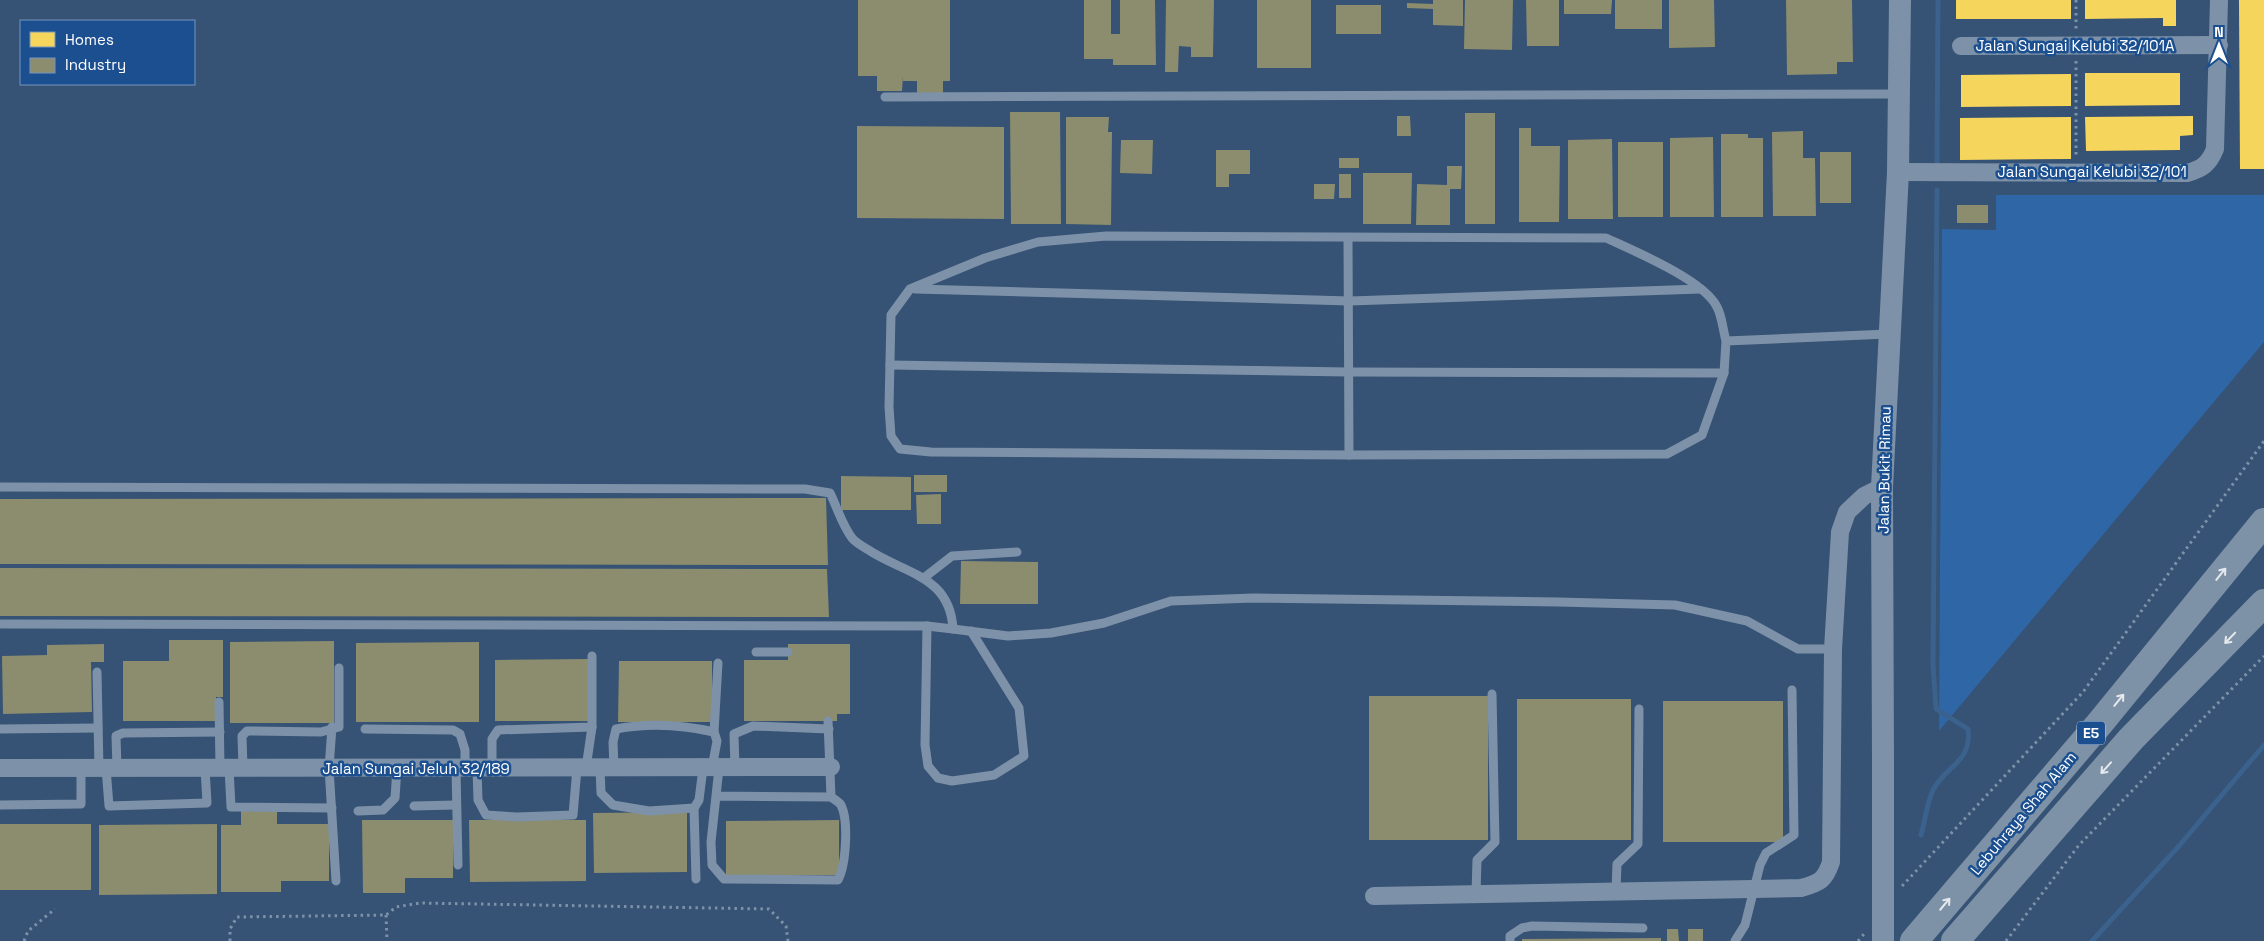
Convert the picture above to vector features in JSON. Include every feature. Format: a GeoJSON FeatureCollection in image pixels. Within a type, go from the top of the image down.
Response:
{"type":"FeatureCollection","features":[{"type":"Feature","properties":{"kind":"highway","name":"Lebuhraya Shah Alam"},"geometry":{"type":"LineString","coordinates":[[1914,941],[2100,723],[2264,522]]}},
{"type":"Feature","properties":{"kind":"highway","name":"Lebuhraya Shah Alam"},"geometry":{"type":"LineString","coordinates":[[1955,941],[2131,738],[2264,603]]}},
{"type":"Feature","properties":{"kind":"street","name":"Jalan Bukit Rimau"},"geometry":{"type":"LineString","coordinates":[[1877,933],[1883,762],[1882,487],[1888,334],[1898,172],[1900,0]]}},
{"type":"Feature","properties":{"kind":"street","name":"Jalan Sungai Kelubi 32/101"},"geometry":{"type":"LineString","coordinates":[[1898,172],[2187,173],[2206,165],[2215,149],[2219,0]]}},
{"type":"Feature","properties":{"kind":"street","name":"Jalan Sungai Kelubi 32/101A"},"geometry":{"type":"LineString","coordinates":[[1961,46],[2219,45]]}},
{"type":"Feature","properties":{"kind":"street"},"geometry":{"type":"LineString","coordinates":[[1374,896],[1801,888],[1813,885],[1826,877],[1831,862],[1833,649],[1840,532],[1847,512],[1864,496],[1882,487]]}},
{"type":"Feature","properties":{"kind":"street","name":"Jalan Sungai Jeluh 32/189"},"geometry":{"type":"LineString","coordinates":[[0,768],[832,767]]}},
{"type":"Feature","properties":{"kind":"lane"},"geometry":{"type":"LineString","coordinates":[[885,97],[1899,94]]}},
{"type":"Feature","properties":{"kind":"lane"},"geometry":{"type":"LineString","coordinates":[[1106,236],[1348,238],[1606,238],[1668,267],[1701,289],[1717,306],[1726,341],[1724,372],[1702,435],[1667,454],[1349,455],[931,452],[900,449],[891,436],[889,406],[891,315],[910,289],[985,258],[1038,242],[1106,236]]}},
{"type":"Feature","properties":{"kind":"lane"},"geometry":{"type":"LineString","coordinates":[[1348,238],[1350,301],[1348,372],[1349,455]]}},
{"type":"Feature","properties":{"kind":"lane"},"geometry":{"type":"LineString","coordinates":[[910,289],[1350,301],[1701,289]]}},
{"type":"Feature","properties":{"kind":"lane"},"geometry":{"type":"LineString","coordinates":[[1726,341],[1888,334]]}},
{"type":"Feature","properties":{"kind":"lane"},"geometry":{"type":"LineString","coordinates":[[890,365],[1348,372],[1724,372]]}},
{"type":"Feature","properties":{"kind":"lane"},"geometry":{"type":"LineString","coordinates":[[0,487],[805,489],[830,493],[852,539],[886,561],[925,578],[940,592],[952,614],[953,629]]}},
{"type":"Feature","properties":{"kind":"lane"},"geometry":{"type":"LineString","coordinates":[[925,578],[952,556],[1017,552]]}},
{"type":"Feature","properties":{"kind":"lane"},"geometry":{"type":"LineString","coordinates":[[0,624],[927,626],[1008,636],[1051,633],[1104,623],[1171,601],[1253,598],[1558,602],[1675,605],[1747,622],[1798,649],[1833,649]]}},
{"type":"Feature","properties":{"kind":"lane"},"geometry":{"type":"LineString","coordinates":[[927,626],[926,745],[928,766],[938,778],[952,781],[994,775],[1024,756],[1019,708],[971,631]]}},
{"type":"Feature","properties":{"kind":"lane"},"geometry":{"type":"LineString","coordinates":[[756,652],[788,652]]}},
{"type":"Feature","properties":{"kind":"lane"},"geometry":{"type":"LineString","coordinates":[[592,656],[594,768],[601,793],[613,805],[649,811],[694,808]]}},
{"type":"Feature","properties":{"kind":"lane"},"geometry":{"type":"LineString","coordinates":[[716,796],[832,797],[840,804],[845,823],[843,871],[838,880],[724,879],[712,865],[711,842],[716,796],[718,741],[714,732],[718,663]]}},
{"type":"Feature","properties":{"kind":"lane"},"geometry":{"type":"LineString","coordinates":[[97,672],[98,728],[108,768],[109,806],[207,803],[242,736],[248,731],[321,732],[332,727],[340,727],[339,668]]}},
{"type":"Feature","properties":{"kind":"lane"},"geometry":{"type":"LineString","coordinates":[[1735,941],[1745,925],[1760,866],[1766,853],[1794,835],[1792,690]]}},
{"type":"Feature","properties":{"kind":"lane"},"geometry":{"type":"LineString","coordinates":[[1476,893],[1477,860],[1495,842],[1492,694]]}},
{"type":"Feature","properties":{"kind":"lane"},"geometry":{"type":"LineString","coordinates":[[219,702],[224,768],[231,806],[332,808]]}},
{"type":"Feature","properties":{"kind":"lane"},"geometry":{"type":"LineString","coordinates":[[1616,891],[1617,864],[1638,844],[1640,709]]}},
{"type":"Feature","properties":{"kind":"lane"},"geometry":{"type":"LineString","coordinates":[[696,879],[694,808],[734,734],[752,726],[829,725],[832,797]]}},
{"type":"Feature","properties":{"kind":"lane"},"geometry":{"type":"LineString","coordinates":[[364,729],[453,730],[460,734],[473,768],[478,800],[486,815],[518,817],[573,815],[594,768],[613,742],[616,729],[630,726],[692,727],[714,732]]}},
{"type":"Feature","properties":{"kind":"lane"},"geometry":{"type":"LineString","coordinates":[[332,727],[330,768],[336,881]]}},
{"type":"Feature","properties":{"kind":"lane"},"geometry":{"type":"LineString","coordinates":[[458,865],[456,805],[473,768],[498,730],[592,727]]}},
{"type":"Feature","properties":{"kind":"lane"},"geometry":{"type":"LineString","coordinates":[[0,729],[98,728]]}},
{"type":"Feature","properties":{"kind":"lane"},"geometry":{"type":"LineString","coordinates":[[108,768],[116,736],[123,733],[220,732]]}},
{"type":"Feature","properties":{"kind":"lane"},"geometry":{"type":"LineString","coordinates":[[0,805],[81,804],[81,768]]}},
{"type":"Feature","properties":{"kind":"lane"},"geometry":{"type":"LineString","coordinates":[[358,811],[383,810],[395,798],[396,768]]}},
{"type":"Feature","properties":{"kind":"lane"},"geometry":{"type":"LineString","coordinates":[[414,806],[456,805]]}},
{"type":"Feature","properties":{"kind":"lane"},"geometry":{"type":"LineString","coordinates":[[1510,941],[1510,936],[1516,931],[1532,926],[1643,928]]}},
{"type":"Feature","properties":{"kind":"path"},"geometry":{"type":"LineString","coordinates":[[2076,0],[2076,172]]}},
{"type":"Feature","properties":{"kind":"path"},"geometry":{"type":"LineString","coordinates":[[1901,888],[1920,865],[2083,692],[2264,441]]}},
{"type":"Feature","properties":{"kind":"path"},"geometry":{"type":"LineString","coordinates":[[2006,941],[2079,845],[2264,656]]}},
{"type":"Feature","properties":{"kind":"path"},"geometry":{"type":"LineString","coordinates":[[230,941],[230,929],[237,917],[386,915],[396,907],[420,903],[769,910],[786,926],[788,941]]}},
{"type":"Feature","properties":{"kind":"path"},"geometry":{"type":"LineString","coordinates":[[24,941],[28,931],[55,909]]}},
{"type":"Feature","properties":{"kind":"path"},"geometry":{"type":"LineString","coordinates":[[386,915],[387,941]]}},
{"type":"Feature","properties":{"kind":"path"},"geometry":{"type":"LineString","coordinates":[[1858,941],[1877,933]]}},
{"type":"Feature","properties":{"kind":"shaded area"},"geometry":{"type":"Polygon","coordinates":[[[1996,195],[2264,195],[2264,342],[1939,731],[1942,229],[1996,230],[1996,195]]]}},
{"type":"Feature","properties":{"kind":"building: Homes"},"geometry":{"type":"Polygon","coordinates":[[[1956,0],[2071,0],[2071,19],[1956,19],[1956,0]]]}},
{"type":"Feature","properties":{"kind":"building: Homes"},"geometry":{"type":"Polygon","coordinates":[[[2085,0],[2176,0],[2176,26],[2163,26],[2163,18],[2085,19],[2085,0]]]}},
{"type":"Feature","properties":{"kind":"building: Homes"},"geometry":{"type":"Polygon","coordinates":[[[2239,0],[2264,0],[2264,169],[2240,169],[2239,0]]]}},
{"type":"Feature","properties":{"kind":"building: Homes"},"geometry":{"type":"Polygon","coordinates":[[[2085,73],[2180,73],[2180,105],[2085,106],[2085,73]]]}},
{"type":"Feature","properties":{"kind":"building: Homes"},"geometry":{"type":"Polygon","coordinates":[[[2071,74],[2071,106],[1961,107],[1961,75],[2071,74]]]}},
{"type":"Feature","properties":{"kind":"building: Homes"},"geometry":{"type":"Polygon","coordinates":[[[2193,116],[2193,135],[2180,136],[2180,150],[2086,151],[2085,117],[2193,116]]]}},
{"type":"Feature","properties":{"kind":"building: Homes"},"geometry":{"type":"Polygon","coordinates":[[[2071,117],[2071,159],[1960,160],[1960,118],[2071,117]]]}},
{"type":"Feature","properties":{"kind":"building: Industry"},"geometry":{"type":"Polygon","coordinates":[[[858,0],[950,0],[950,81],[943,81],[943,93],[917,93],[917,81],[903,81],[903,76],[902,91],[877,91],[877,76],[858,76],[858,0]]]}},
{"type":"Feature","properties":{"kind":"building: Industry"},"geometry":{"type":"Polygon","coordinates":[[[1084,0],[1111,0],[1111,34],[1120,34],[1120,0],[1155,0],[1156,65],[1113,65],[1113,59],[1084,59],[1084,0]]]}},
{"type":"Feature","properties":{"kind":"building: Industry"},"geometry":{"type":"Polygon","coordinates":[[[1166,0],[1214,0],[1213,57],[1191,57],[1191,47],[1179,46],[1178,72],[1165,72],[1166,0]]]}},
{"type":"Feature","properties":{"kind":"building: Industry"},"geometry":{"type":"Polygon","coordinates":[[[1257,0],[1311,0],[1311,68],[1257,68],[1257,0]]]}},
{"type":"Feature","properties":{"kind":"building: Industry"},"geometry":{"type":"Polygon","coordinates":[[[1433,0],[1463,0],[1463,26],[1433,25],[1433,9],[1407,8],[1407,3],[1433,4],[1433,0]]]}},
{"type":"Feature","properties":{"kind":"building: Industry"},"geometry":{"type":"Polygon","coordinates":[[[1465,0],[1513,0],[1512,50],[1464,49],[1465,0]]]}},
{"type":"Feature","properties":{"kind":"building: Industry"},"geometry":{"type":"Polygon","coordinates":[[[1526,0],[1559,0],[1559,46],[1527,46],[1526,0]]]}},
{"type":"Feature","properties":{"kind":"building: Industry"},"geometry":{"type":"Polygon","coordinates":[[[1564,0],[1612,0],[1611,14],[1564,14],[1564,0]]]}},
{"type":"Feature","properties":{"kind":"building: Industry"},"geometry":{"type":"Polygon","coordinates":[[[1615,0],[1662,0],[1662,29],[1615,29],[1615,0]]]}},
{"type":"Feature","properties":{"kind":"building: Industry"},"geometry":{"type":"Polygon","coordinates":[[[1669,0],[1714,0],[1715,47],[1669,48],[1669,0]]]}},
{"type":"Feature","properties":{"kind":"building: Industry"},"geometry":{"type":"Polygon","coordinates":[[[1786,0],[1852,0],[1853,62],[1837,62],[1837,74],[1787,75],[1786,0]]]}},
{"type":"Feature","properties":{"kind":"building: Industry"},"geometry":{"type":"Polygon","coordinates":[[[1336,5],[1381,5],[1381,34],[1336,34],[1336,5]]]}},
{"type":"Feature","properties":{"kind":"building: Industry"},"geometry":{"type":"Polygon","coordinates":[[[1010,112],[1060,112],[1061,224],[1011,224],[1010,112]]]}},
{"type":"Feature","properties":{"kind":"building: Industry"},"geometry":{"type":"Polygon","coordinates":[[[1465,113],[1495,113],[1495,224],[1465,224],[1465,113]]]}},
{"type":"Feature","properties":{"kind":"building: Industry"},"geometry":{"type":"Polygon","coordinates":[[[1397,116],[1410,116],[1411,136],[1397,136],[1397,116]]]}},
{"type":"Feature","properties":{"kind":"building: Industry"},"geometry":{"type":"Polygon","coordinates":[[[1066,117],[1109,117],[1108,132],[1112,132],[1111,225],[1066,224],[1066,117]]]}},
{"type":"Feature","properties":{"kind":"building: Industry"},"geometry":{"type":"Polygon","coordinates":[[[857,126],[1004,127],[1004,219],[857,218],[857,126]]]}},
{"type":"Feature","properties":{"kind":"building: Industry"},"geometry":{"type":"Polygon","coordinates":[[[1519,128],[1531,128],[1531,146],[1560,146],[1559,222],[1519,222],[1519,128]]]}},
{"type":"Feature","properties":{"kind":"building: Industry"},"geometry":{"type":"Polygon","coordinates":[[[1803,131],[1803,158],[1815,158],[1816,216],[1773,216],[1772,132],[1803,131]]]}},
{"type":"Feature","properties":{"kind":"building: Industry"},"geometry":{"type":"Polygon","coordinates":[[[1721,134],[1748,134],[1748,138],[1763,138],[1763,217],[1721,217],[1721,134]]]}},
{"type":"Feature","properties":{"kind":"building: Industry"},"geometry":{"type":"Polygon","coordinates":[[[1713,137],[1714,217],[1670,217],[1670,138],[1713,137]]]}},
{"type":"Feature","properties":{"kind":"building: Industry"},"geometry":{"type":"Polygon","coordinates":[[[1612,139],[1613,219],[1568,219],[1568,140],[1612,139]]]}},
{"type":"Feature","properties":{"kind":"building: Industry"},"geometry":{"type":"Polygon","coordinates":[[[1121,140],[1153,140],[1152,174],[1120,173],[1121,140]]]}},
{"type":"Feature","properties":{"kind":"building: Industry"},"geometry":{"type":"Polygon","coordinates":[[[1618,142],[1663,142],[1663,217],[1618,217],[1618,142]]]}},
{"type":"Feature","properties":{"kind":"building: Industry"},"geometry":{"type":"Polygon","coordinates":[[[1216,150],[1250,150],[1250,174],[1229,174],[1229,187],[1216,187],[1216,150]]]}},
{"type":"Feature","properties":{"kind":"building: Industry"},"geometry":{"type":"Polygon","coordinates":[[[1820,152],[1851,152],[1851,203],[1820,203],[1820,152]]]}},
{"type":"Feature","properties":{"kind":"building: Industry"},"geometry":{"type":"Polygon","coordinates":[[[1339,158],[1359,158],[1359,168],[1339,168],[1339,158]]]}},
{"type":"Feature","properties":{"kind":"building: Industry"},"geometry":{"type":"Polygon","coordinates":[[[1447,166],[1462,166],[1461,189],[1450,189],[1450,225],[1416,225],[1417,184],[1447,185],[1447,166]]]}},
{"type":"Feature","properties":{"kind":"building: Industry"},"geometry":{"type":"Polygon","coordinates":[[[1363,173],[1412,173],[1411,224],[1363,224],[1363,173]]]}},
{"type":"Feature","properties":{"kind":"building: Industry"},"geometry":{"type":"Polygon","coordinates":[[[1339,174],[1351,174],[1351,198],[1339,198],[1339,174]]]}},
{"type":"Feature","properties":{"kind":"building: Industry"},"geometry":{"type":"Polygon","coordinates":[[[1314,184],[1335,184],[1334,199],[1314,199],[1314,184]]]}},
{"type":"Feature","properties":{"kind":"building: Industry"},"geometry":{"type":"Polygon","coordinates":[[[1957,205],[1988,205],[1988,223],[1957,223],[1957,205]]]}},
{"type":"Feature","properties":{"kind":"building: Industry"},"geometry":{"type":"Polygon","coordinates":[[[914,475],[947,475],[947,492],[914,492],[914,475]]]}},
{"type":"Feature","properties":{"kind":"building: Industry"},"geometry":{"type":"Polygon","coordinates":[[[841,476],[911,477],[911,510],[841,510],[841,476]]]}},
{"type":"Feature","properties":{"kind":"building: Industry"},"geometry":{"type":"Polygon","coordinates":[[[941,494],[941,524],[917,524],[916,495],[941,494]]]}},
{"type":"Feature","properties":{"kind":"building: Industry"},"geometry":{"type":"Polygon","coordinates":[[[826,498],[828,565],[0,564],[0,499],[826,498]]]}},
{"type":"Feature","properties":{"kind":"building: Industry"},"geometry":{"type":"Polygon","coordinates":[[[961,561],[1038,562],[1038,604],[960,604],[961,561]]]}},
{"type":"Feature","properties":{"kind":"building: Industry"},"geometry":{"type":"Polygon","coordinates":[[[0,568],[827,569],[829,617],[0,616],[0,568]]]}},
{"type":"Feature","properties":{"kind":"building: Industry"},"geometry":{"type":"Polygon","coordinates":[[[169,640],[223,640],[223,697],[216,697],[216,721],[123,721],[123,661],[169,661],[169,640]]]}},
{"type":"Feature","properties":{"kind":"building: Industry"},"geometry":{"type":"Polygon","coordinates":[[[334,641],[334,723],[230,723],[230,642],[334,641]]]}},
{"type":"Feature","properties":{"kind":"building: Industry"},"geometry":{"type":"Polygon","coordinates":[[[479,642],[479,722],[356,722],[356,643],[479,642]]]}},
{"type":"Feature","properties":{"kind":"building: Industry"},"geometry":{"type":"Polygon","coordinates":[[[104,644],[104,662],[91,662],[92,712],[3,714],[2,656],[47,655],[47,645],[104,644]]]}},
{"type":"Feature","properties":{"kind":"building: Industry"},"geometry":{"type":"Polygon","coordinates":[[[788,644],[850,644],[850,714],[837,714],[837,721],[744,721],[744,660],[788,660],[788,644]]]}},
{"type":"Feature","properties":{"kind":"building: Industry"},"geometry":{"type":"Polygon","coordinates":[[[589,659],[589,721],[495,721],[495,660],[589,659]]]}},
{"type":"Feature","properties":{"kind":"building: Industry"},"geometry":{"type":"Polygon","coordinates":[[[619,661],[712,661],[712,722],[618,722],[619,661]]]}},
{"type":"Feature","properties":{"kind":"building: Industry"},"geometry":{"type":"Polygon","coordinates":[[[1369,696],[1488,696],[1488,840],[1369,840],[1369,696]]]}},
{"type":"Feature","properties":{"kind":"building: Industry"},"geometry":{"type":"Polygon","coordinates":[[[1517,699],[1631,699],[1631,840],[1517,840],[1517,699]]]}},
{"type":"Feature","properties":{"kind":"building: Industry"},"geometry":{"type":"Polygon","coordinates":[[[1663,701],[1783,701],[1783,842],[1663,842],[1663,701]]]}},
{"type":"Feature","properties":{"kind":"building: Industry"},"geometry":{"type":"Polygon","coordinates":[[[241,809],[277,809],[277,824],[329,824],[329,881],[281,881],[281,892],[221,892],[221,825],[241,825],[241,809]]]}},
{"type":"Feature","properties":{"kind":"building: Industry"},"geometry":{"type":"Polygon","coordinates":[[[687,812],[687,872],[594,873],[593,813],[687,812]]]}},
{"type":"Feature","properties":{"kind":"building: Industry"},"geometry":{"type":"Polygon","coordinates":[[[362,820],[453,820],[453,878],[405,878],[405,893],[363,893],[362,820]]]}},
{"type":"Feature","properties":{"kind":"building: Industry"},"geometry":{"type":"Polygon","coordinates":[[[469,820],[586,820],[586,881],[470,882],[469,820]]]}},
{"type":"Feature","properties":{"kind":"building: Industry"},"geometry":{"type":"Polygon","coordinates":[[[839,820],[839,875],[726,875],[726,821],[839,820]]]}},
{"type":"Feature","properties":{"kind":"building: Industry"},"geometry":{"type":"Polygon","coordinates":[[[0,824],[91,824],[91,890],[0,890],[0,824]]]}},
{"type":"Feature","properties":{"kind":"building: Industry"},"geometry":{"type":"Polygon","coordinates":[[[217,824],[217,894],[99,895],[99,825],[217,824]]]}},
{"type":"Feature","properties":{"kind":"building: Industry"},"geometry":{"type":"Polygon","coordinates":[[[1667,929],[1678,929],[1679,941],[1667,941],[1667,929]]]}},
{"type":"Feature","properties":{"kind":"building: Industry"},"geometry":{"type":"Polygon","coordinates":[[[1688,929],[1703,929],[1703,941],[1688,941],[1688,929]]]}},
{"type":"Feature","properties":{"kind":"building: Industry"},"geometry":{"type":"Polygon","coordinates":[[[1661,938],[1661,941],[1522,941],[1522,939],[1661,938]]]}},
{"type":"Feature","properties":{"kind":"waterway"},"geometry":{"type":"LineString","coordinates":[[1937,164],[1938,0]]}},
{"type":"Feature","properties":{"kind":"waterway"},"geometry":{"type":"LineString","coordinates":[[1921,835],[1933,790],[1938,782],[1962,757],[1968,740],[1968,729],[1936,709],[1933,665],[1937,190]]}},
{"type":"Feature","properties":{"kind":"waterway"},"geometry":{"type":"LineString","coordinates":[[2092,941],[2179,846],[2264,745]]}}]}
